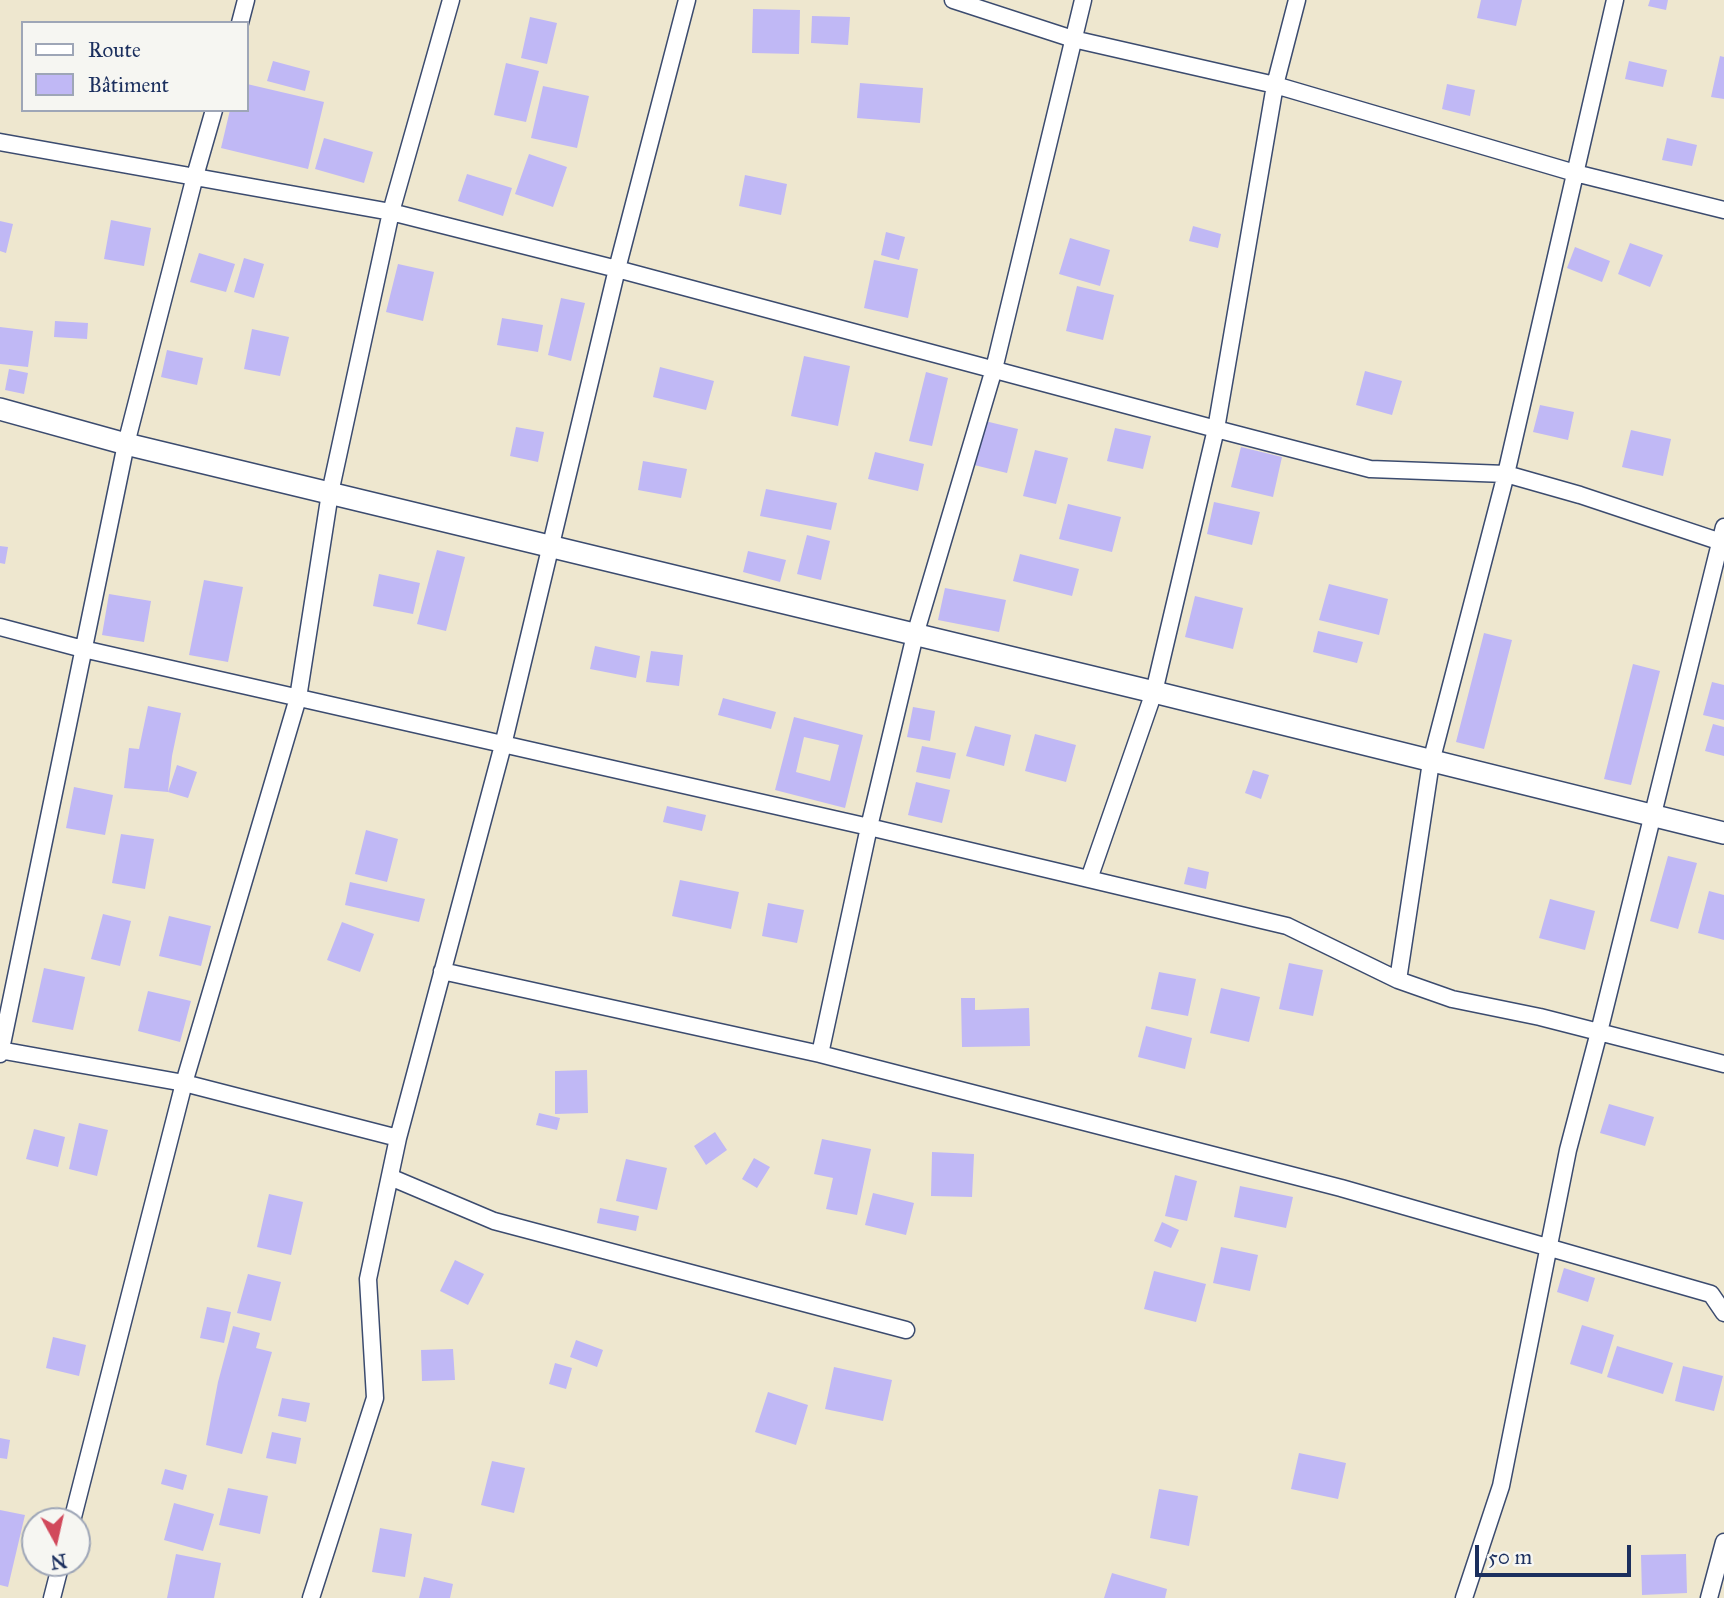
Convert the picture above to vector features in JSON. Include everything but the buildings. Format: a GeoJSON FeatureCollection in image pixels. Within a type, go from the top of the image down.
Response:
{"type":"FeatureCollection","features":[{"type":"Feature","properties":{"kind":"street"},"geometry":{"type":"LineString","coordinates":[[241,21],[246,0]]}},
{"type":"Feature","properties":{"kind":"street"},"geometry":{"type":"LineString","coordinates":[[76,1507],[184,1083],[298,698],[330,493],[391,212],[451,0]]}},
{"type":"Feature","properties":{"kind":"street"},"geometry":{"type":"LineString","coordinates":[[311,1598],[375,1398],[368,1279],[398,1139],[503,745],[617,269],[687,0]]}},
{"type":"Feature","properties":{"kind":"street"},"geometry":{"type":"LineString","coordinates":[[953,0],[1073,39],[1275,85],[1575,173],[1724,210]]}},
{"type":"Feature","properties":{"kind":"street"},"geometry":{"type":"LineString","coordinates":[[820,1054],[869,827],[915,635],[994,369],[1083,0]]}},
{"type":"Feature","properties":{"kind":"street"},"geometry":{"type":"LineString","coordinates":[[1089,879],[1154,692],[1216,429],[1275,85],[1297,0]]}},
{"type":"Feature","properties":{"kind":"street"},"geometry":{"type":"LineString","coordinates":[[1398,980],[1431,761],[1506,474],[1615,0]]}},
{"type":"Feature","properties":{"kind":"street"},"geometry":{"type":"LineString","coordinates":[[213,112],[126,444],[0,1051],[184,1083],[398,1139]]}},
{"type":"Feature","properties":{"kind":"street"},"geometry":{"type":"LineString","coordinates":[[0,142],[391,212],[617,269],[1370,469],[1506,474],[1723,538],[1568,1150],[1501,1486],[1464,1598]]}},
{"type":"Feature","properties":{"kind":"street"},"geometry":{"type":"LineString","coordinates":[[0,409],[126,444],[1154,692],[1724,833]]}},
{"type":"Feature","properties":{"kind":"street"},"geometry":{"type":"LineString","coordinates":[[0,627],[83,649],[869,827],[1287,926],[1398,980],[1452,999],[1540,1017],[1724,1063]]}},
{"type":"Feature","properties":{"kind":"street"},"geometry":{"type":"LineString","coordinates":[[442,971],[820,1054],[1341,1188],[1718,1295],[1724,1313]]}},
{"type":"Feature","properties":{"kind":"street"},"geometry":{"type":"LineString","coordinates":[[390,1177],[494,1221],[906,1330]]}},
{"type":"Feature","properties":{"kind":"street"},"geometry":{"type":"LineString","coordinates":[[1709,1598],[1723,1551]]}},
{"type":"Feature","properties":{"kind":"street"},"geometry":{"type":"LineString","coordinates":[[52,1598],[57,1577]]}}]}
